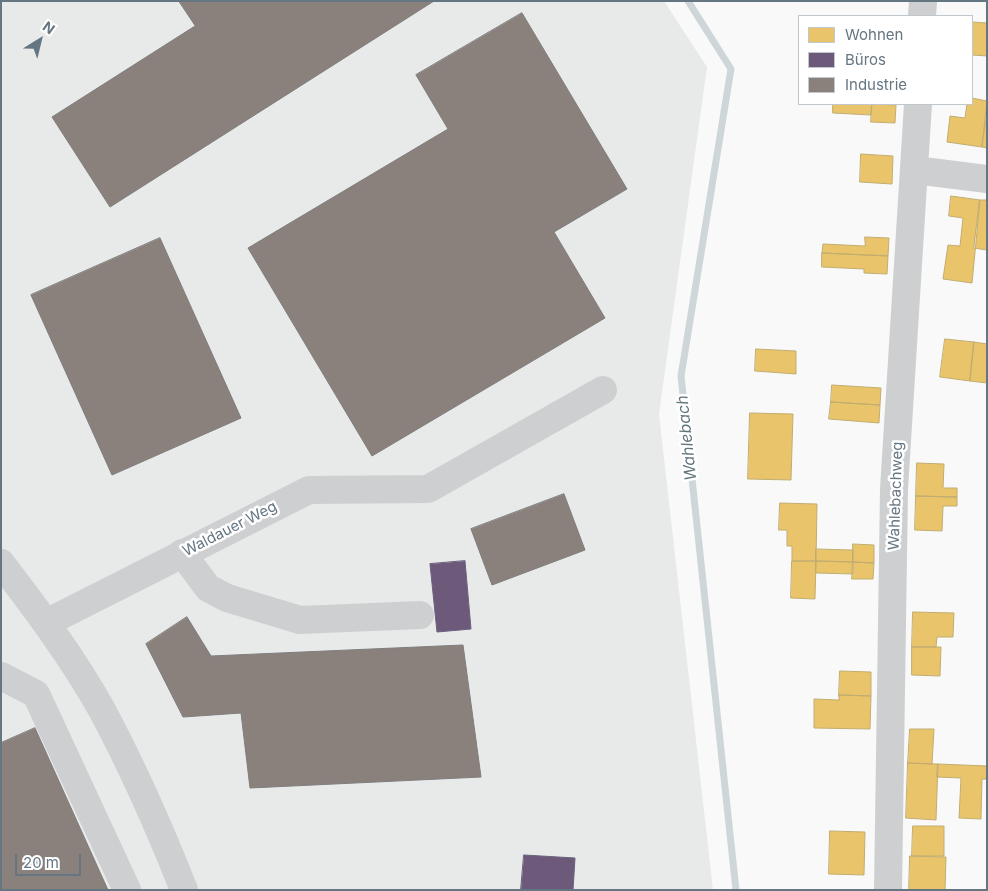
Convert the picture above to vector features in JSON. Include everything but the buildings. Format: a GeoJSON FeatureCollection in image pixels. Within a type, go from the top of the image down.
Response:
{"type":"FeatureCollection","features":[{"type":"Feature","properties":{"kind":"street"},"geometry":{"type":"LineString","coordinates":[[922,15],[923,1]]}},
{"type":"Feature","properties":{"kind":"street","name":"Wahlebachweg"},"geometry":{"type":"LineString","coordinates":[[888,890],[894,489],[918,105]]}},
{"type":"Feature","properties":{"kind":"street"},"geometry":{"type":"LineString","coordinates":[[915,170],[987,179]]}},
{"type":"Feature","properties":{"kind":"street","name":"Waldauer Weg"},"geometry":{"type":"LineString","coordinates":[[46,623],[308,490],[428,489],[603,390]]}},
{"type":"Feature","properties":{"kind":"street"},"geometry":{"type":"LineString","coordinates":[[182,553],[208,588],[227,598],[300,620],[420,615]]}},
{"type":"Feature","properties":{"kind":"street"},"geometry":{"type":"LineString","coordinates":[[1,563],[46,623],[101,710],[165,842],[184,890]]}},
{"type":"Feature","properties":{"kind":"street"},"geometry":{"type":"LineString","coordinates":[[1,676],[36,694],[127,890]]}},
{"type":"Feature","properties":{"kind":"shaded area"},"geometry":{"type":"Polygon","coordinates":[[[1,1],[664,1],[707,67],[659,414],[713,890],[1,890],[1,1]]]}},
{"type":"Feature","properties":{"kind":"waterway","name":"Wahlebach"},"geometry":{"type":"LineString","coordinates":[[688,1],[731,69],[681,376],[736,890]]}}]}
